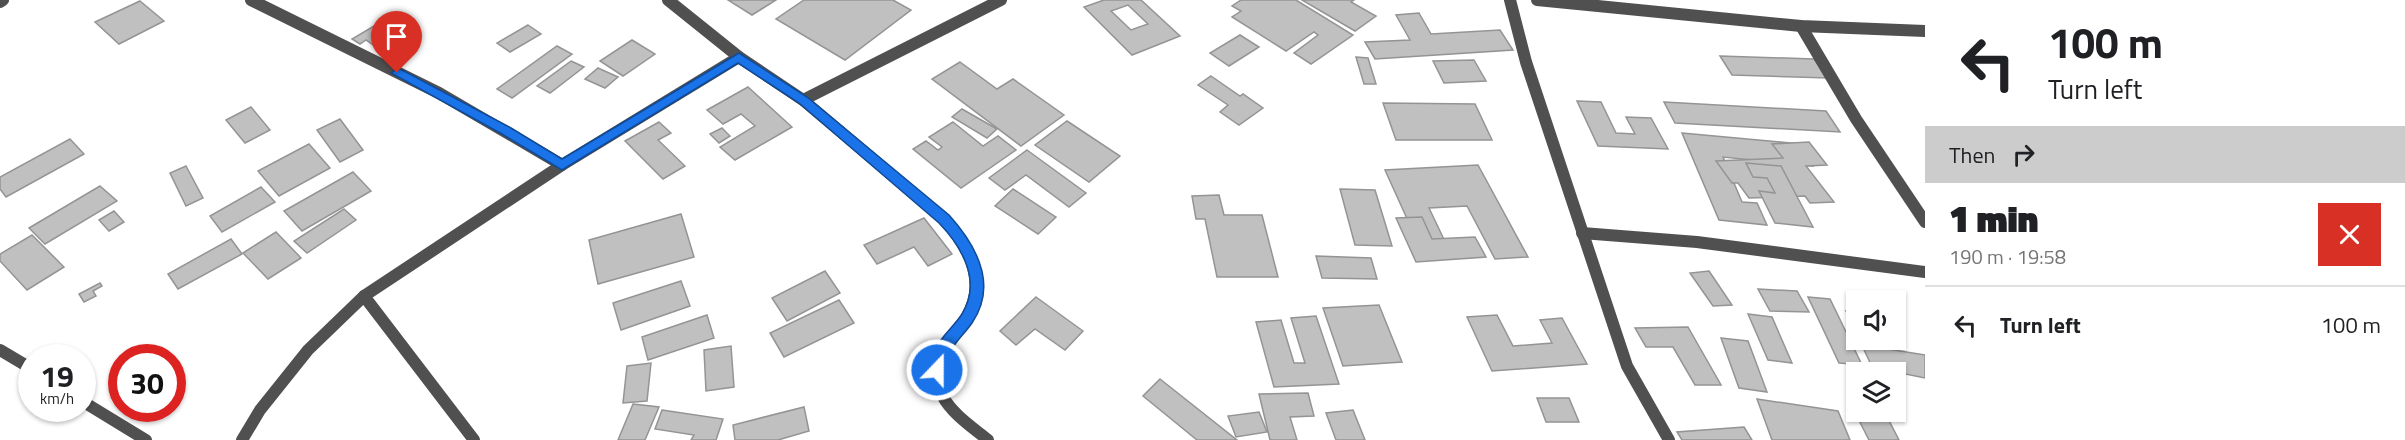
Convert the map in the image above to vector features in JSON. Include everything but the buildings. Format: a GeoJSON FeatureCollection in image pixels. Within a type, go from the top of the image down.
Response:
{"type":"FeatureCollection","features":[{"type":"Feature","properties":{"kind":"street"},"geometry":{"type":"LineString","coordinates":[[251,0],[439,93],[562,165]]}},
{"type":"Feature","properties":{"kind":"street"},"geometry":{"type":"LineString","coordinates":[[668,0],[739,57],[803,100],[944,219],[962,238],[971,255],[976,273],[976,299],[968,317],[943,349],[937,370],[939,388],[947,402],[988,440]]}},
{"type":"Feature","properties":{"kind":"street"},"geometry":{"type":"LineString","coordinates":[[803,100],[1001,0]]}},
{"type":"Feature","properties":{"kind":"street"},"geometry":{"type":"LineString","coordinates":[[1510,0],[1526,62],[1627,366],[1669,440]]}},
{"type":"Feature","properties":{"kind":"street"},"geometry":{"type":"LineString","coordinates":[[1537,0],[1801,26],[1925,31]]}},
{"type":"Feature","properties":{"kind":"street"},"geometry":{"type":"LineString","coordinates":[[1801,26],[1856,119],[1925,222]]}},
{"type":"Feature","properties":{"kind":"street"},"geometry":{"type":"LineString","coordinates":[[242,440],[260,410],[308,350],[364,296],[562,165],[739,57]]}},
{"type":"Feature","properties":{"kind":"street"},"geometry":{"type":"LineString","coordinates":[[1582,233],[1697,242],[1925,272]]}},
{"type":"Feature","properties":{"kind":"street"},"geometry":{"type":"LineString","coordinates":[[364,296],[474,440]]}},
{"type":"Feature","properties":{"kind":"street"},"geometry":{"type":"LineString","coordinates":[[0,350],[18,361]]}},
{"type":"Feature","properties":{"kind":"street"},"geometry":{"type":"LineString","coordinates":[[96,410],[146,440]]}},
{"type":"Feature","properties":{"kind":"route"},"geometry":{"type":"LineString","coordinates":[[397,73],[439,93],[562,165],[739,57],[803,100],[944,219],[962,238],[971,255],[976,273],[976,299],[968,317],[943,349],[937,370]]}}]}
